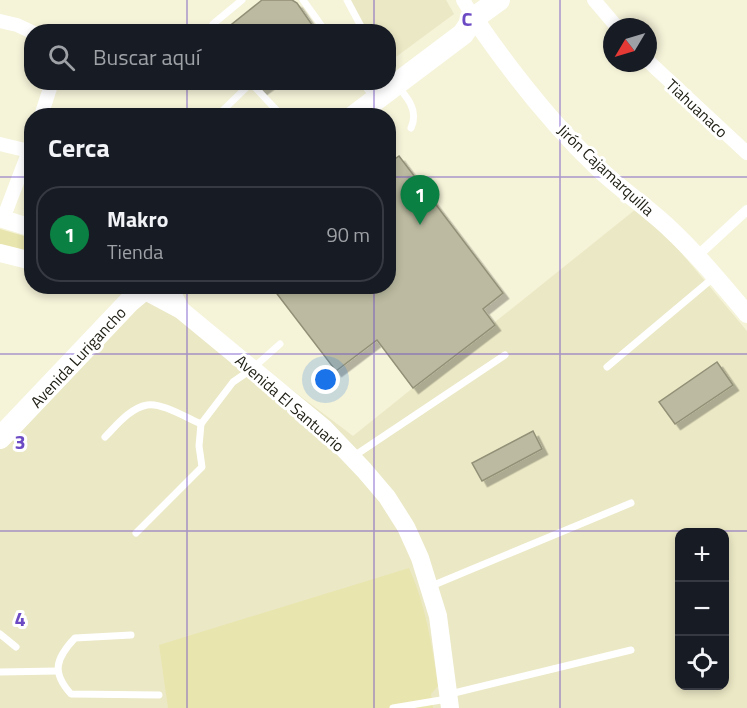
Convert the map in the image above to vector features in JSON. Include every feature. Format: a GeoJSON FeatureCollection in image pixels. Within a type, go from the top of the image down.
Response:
{"type":"FeatureCollection","features":[{"type":"Feature","properties":{"kind":"main road"},"geometry":{"type":"LineString","coordinates":[[396,73],[463,34],[469,9],[499,0]]}},
{"type":"Feature","properties":{"kind":"main road"},"geometry":{"type":"LineString","coordinates":[[347,108],[370,90]]}},
{"type":"Feature","properties":{"kind":"main road"},"geometry":{"type":"LineString","coordinates":[[360,108],[375,90]]}},
{"type":"Feature","properties":{"kind":"main road","name":"Avenida Lurigancho"},"geometry":{"type":"LineString","coordinates":[[0,438],[135,294]]}},
{"type":"Feature","properties":{"kind":"street"},"geometry":{"type":"LineString","coordinates":[[594,0],[609,18]]}},
{"type":"Feature","properties":{"kind":"street","name":"Jirón Cajamarquilla"},"geometry":{"type":"LineString","coordinates":[[469,9],[509,69],[569,138],[597,167],[665,225],[715,276],[747,314]]}},
{"type":"Feature","properties":{"kind":"street"},"geometry":{"type":"LineString","coordinates":[[0,21],[24,28]]}},
{"type":"Feature","properties":{"kind":"street","name":"Tiahuanaco"},"geometry":{"type":"LineString","coordinates":[[657,69],[747,153]]}},
{"type":"Feature","properties":{"kind":"street"},"geometry":{"type":"LineString","coordinates":[[44,108],[49,90]]}},
{"type":"Feature","properties":{"kind":"street"},"geometry":{"type":"LineString","coordinates":[[0,144],[24,146]]}},
{"type":"Feature","properties":{"kind":"street"},"geometry":{"type":"LineString","coordinates":[[24,162],[2,218],[24,225]]}},
{"type":"Feature","properties":{"kind":"street"},"geometry":{"type":"LineString","coordinates":[[696,257],[747,210]]}},
{"type":"Feature","properties":{"kind":"street"},"geometry":{"type":"LineString","coordinates":[[0,253],[24,259]]}},
{"type":"Feature","properties":{"kind":"street","name":"Avenida El Santuario"},"geometry":{"type":"LineString","coordinates":[[147,294],[181,310],[324,429],[387,497],[406,528],[420,558],[438,616],[450,700]]}},
{"type":"Feature","properties":{"kind":"street","name":"Avenida El Santuario"},"geometry":{"type":"LineString","coordinates":[[172,294],[181,310]]}},
{"type":"Feature","properties":{"kind":"lane"},"geometry":{"type":"LineString","coordinates":[[213,24],[242,0]]}},
{"type":"Feature","properties":{"kind":"lane"},"geometry":{"type":"LineString","coordinates":[[303,0],[320,24]]}},
{"type":"Feature","properties":{"kind":"lane"},"geometry":{"type":"LineString","coordinates":[[347,0],[360,24]]}},
{"type":"Feature","properties":{"kind":"lane"},"geometry":{"type":"LineString","coordinates":[[225,108],[244,90]]}},
{"type":"Feature","properties":{"kind":"lane"},"geometry":{"type":"LineString","coordinates":[[258,90],[274,108]]}},
{"type":"Feature","properties":{"kind":"lane"},"geometry":{"type":"LineString","coordinates":[[393,90],[414,108],[416,116],[411,128]]}},
{"type":"Feature","properties":{"kind":"lane"},"geometry":{"type":"LineString","coordinates":[[607,367],[715,276]]}},
{"type":"Feature","properties":{"kind":"lane"},"geometry":{"type":"LineString","coordinates":[[136,533],[202,467],[199,446],[201,424],[233,382],[252,369],[280,344]]}},
{"type":"Feature","properties":{"kind":"lane"},"geometry":{"type":"LineString","coordinates":[[351,457],[505,355]]}},
{"type":"Feature","properties":{"kind":"lane"},"geometry":{"type":"LineString","coordinates":[[105,437],[130,413],[147,405],[163,407],[201,424]]}},
{"type":"Feature","properties":{"kind":"lane"},"geometry":{"type":"LineString","coordinates":[[429,587],[631,503]]}},
{"type":"Feature","properties":{"kind":"lane"},"geometry":{"type":"LineString","coordinates":[[0,634],[16,647]]}},
{"type":"Feature","properties":{"kind":"lane"},"geometry":{"type":"LineString","coordinates":[[131,635],[75,638],[63,651],[57,671],[63,685],[71,694],[159,695]]}},
{"type":"Feature","properties":{"kind":"lane"},"geometry":{"type":"LineString","coordinates":[[393,708],[450,700],[631,650]]}},
{"type":"Feature","properties":{"kind":"lane"},"geometry":{"type":"LineString","coordinates":[[0,672],[57,671]]}},
{"type":"Feature","properties":{"kind":"shaded area"},"geometry":{"type":"Polygon","coordinates":[[[349,0],[446,0],[454,14],[396,57],[396,24],[363,24],[349,0]]]}},
{"type":"Feature","properties":{"kind":"shaded area"},"geometry":{"type":"Polygon","coordinates":[[[641,205],[747,331],[747,708],[0,708],[0,436],[149,294],[165,294],[353,436],[641,205]]]}},
{"type":"Feature","properties":{"kind":"shaded area"},"geometry":{"type":"Polygon","coordinates":[[[0,229],[24,236],[24,254],[0,247],[0,229]]]}},
{"type":"Feature","properties":{"kind":"shaded area"},"geometry":{"type":"Polygon","coordinates":[[[409,568],[428,626],[438,686],[431,694],[433,708],[168,708],[159,645],[409,568]]]}},
{"type":"Feature","properties":{"kind":"building"},"geometry":{"type":"Polygon","coordinates":[[[262,0],[292,0],[297,3],[311,24],[232,24],[262,0]]]}},
{"type":"Feature","properties":{"kind":"building"},"geometry":{"type":"Polygon","coordinates":[[[399,156],[503,293],[483,309],[495,325],[413,388],[377,340],[336,371],[277,294],[396,294],[396,158],[399,156]]]}},
{"type":"Feature","properties":{"kind":"building"},"geometry":{"type":"Polygon","coordinates":[[[717,362],[733,385],[675,424],[659,402],[717,362]]]}},
{"type":"Feature","properties":{"kind":"building"},"geometry":{"type":"Polygon","coordinates":[[[533,431],[542,449],[482,481],[472,463],[533,431]]]}},
{"type":"Feature","properties":{"kind":"place","name":"Makro"},"geometry":{"type":"Point","coordinates":[420,225]}}]}
